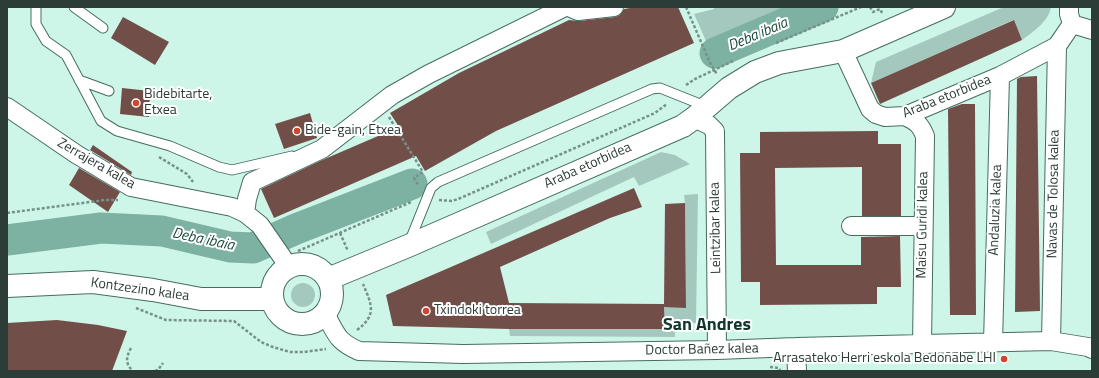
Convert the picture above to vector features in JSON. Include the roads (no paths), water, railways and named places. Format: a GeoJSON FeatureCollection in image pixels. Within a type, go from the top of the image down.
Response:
{"type":"FeatureCollection","features":[{"type":"Feature","properties":{"kind":"street"},"geometry":{"type":"LineString","coordinates":[[245,213],[252,182],[322,149],[381,103],[429,74],[565,7]]}},
{"type":"Feature","properties":{"kind":"street"},"geometry":{"type":"LineString","coordinates":[[569,7],[578,11],[614,7]]}},
{"type":"Feature","properties":{"kind":"street","name":"Araba etorbidea"},"geometry":{"type":"LineString","coordinates":[[328,279],[408,246],[683,126],[729,88],[755,72],[779,63],[843,51],[944,7]]}},
{"type":"Feature","properties":{"kind":"street","name":"Araba etorbidea"},"geometry":{"type":"LineString","coordinates":[[843,51],[870,109],[876,114],[885,117],[905,116],[1000,76],[1057,46],[1070,15],[1092,30]]}},
{"type":"Feature","properties":{"kind":"street","name":"Navas de Tolosa kalea"},"geometry":{"type":"LineString","coordinates":[[1051,341],[1057,46]]}},
{"type":"Feature","properties":{"kind":"street","name":"Andaluzia kalea"},"geometry":{"type":"LineString","coordinates":[[993,343],[1000,76]]}},
{"type":"Feature","properties":{"kind":"street","name":"Zerrajera kalea"},"geometry":{"type":"LineString","coordinates":[[7,107],[76,154],[132,187],[232,207],[245,213],[260,225],[286,263]]}},
{"type":"Feature","properties":{"kind":"street","name":"Leintzibar kalea"},"geometry":{"type":"LineString","coordinates":[[700,112],[715,131],[717,350]]}},
{"type":"Feature","properties":{"kind":"street","name":"Maisu Guridi kalea"},"geometry":{"type":"LineString","coordinates":[[905,116],[914,120],[921,126],[925,136],[922,344]]}},
{"type":"Feature","properties":{"kind":"street"},"geometry":{"type":"LineString","coordinates":[[851,226],[924,226]]}},
{"type":"Feature","properties":{"kind":"street"},"geometry":{"type":"LineString","coordinates":[[286,263],[311,266],[321,271],[328,279],[332,291],[332,299],[325,314],[317,321],[307,324],[291,322],[279,313],[272,298],[272,290],[286,263]]}},
{"type":"Feature","properties":{"kind":"street","name":"Kontzezino kalea"},"geometry":{"type":"LineString","coordinates":[[7,286],[93,282],[153,290],[201,299],[272,298]]}},
{"type":"Feature","properties":{"kind":"street","name":"Doctor Bañez kalea"},"geometry":{"type":"LineString","coordinates":[[325,314],[336,336],[349,346],[359,351],[463,354],[717,350],[1051,341],[1092,349]]}},
{"type":"Feature","properties":{"kind":"street"},"geometry":{"type":"LineString","coordinates":[[796,347],[796,371]]}},
{"type":"Feature","properties":{"kind":"lane"},"geometry":{"type":"LineString","coordinates":[[36,7],[36,24],[46,41],[66,55],[101,121],[117,132],[170,146],[219,167],[232,170],[322,149]]}},
{"type":"Feature","properties":{"kind":"lane"},"geometry":{"type":"LineString","coordinates":[[74,7],[103,28]]}},
{"type":"Feature","properties":{"kind":"lane"},"geometry":{"type":"LineString","coordinates":[[80,80],[109,92]]}},
{"type":"Feature","properties":{"kind":"lane"},"geometry":{"type":"LineString","coordinates":[[408,246],[431,188],[438,182],[652,89],[660,88],[700,112]]}},
{"type":"Feature","properties":{"kind":"waterway","name":"Deba ibaia"},"geometry":{"type":"LineString","coordinates":[[715,53],[823,7]]}},
{"type":"Feature","properties":{"kind":"waterway","name":"Deba ibaia"},"geometry":{"type":"LineString","coordinates":[[7,240],[101,228],[162,231],[230,247],[253,248],[296,229],[412,184]]}},
{"type":"Feature","properties":{"kind":"place","name":"Bidebitarte, Etxea"},"geometry":{"type":"Point","coordinates":[136,103]}},
{"type":"Feature","properties":{"kind":"place","name":"Bide-gain, Etxea"},"geometry":{"type":"Point","coordinates":[297,131]}},
{"type":"Feature","properties":{"kind":"place","name":"Txindoki torrea"},"geometry":{"type":"Point","coordinates":[426,311]}},
{"type":"Feature","properties":{"kind":"place","name":"Arrasateko Herri eskola Bedoñabe LHI"},"geometry":{"type":"Point","coordinates":[1004,359]}},
{"type":"Feature","properties":{"kind":"district","name":"San Andres"},"geometry":{"type":"Point","coordinates":[707,326]}}]}
